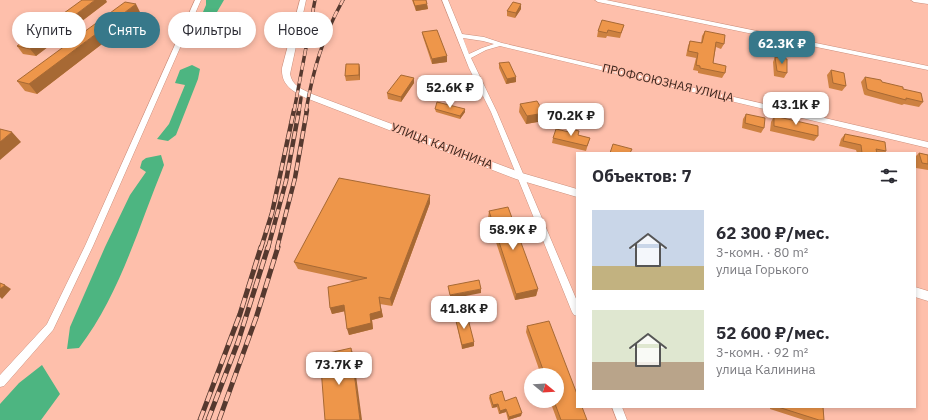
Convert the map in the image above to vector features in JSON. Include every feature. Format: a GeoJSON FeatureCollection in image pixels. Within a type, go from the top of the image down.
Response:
{"type":"FeatureCollection","features":[{"type":"Feature","properties":{"kind":"street"},"geometry":{"type":"LineString","coordinates":[[0,382],[50,327],[89,246],[198,0]]}},
{"type":"Feature","properties":{"kind":"street","name":"УЛИЦА КАЛИНИНА"},"geometry":{"type":"LineString","coordinates":[[303,0],[285,76],[287,83],[309,96],[519,176],[576,193]]}},
{"type":"Feature","properties":{"kind":"street"},"geometry":{"type":"LineString","coordinates":[[445,0],[468,56],[494,112],[519,176],[576,310]]}},
{"type":"Feature","properties":{"kind":"street"},"geometry":{"type":"LineString","coordinates":[[598,0],[928,68]]}},
{"type":"Feature","properties":{"kind":"street"},"geometry":{"type":"LineString","coordinates":[[914,0],[928,2]]}},
{"type":"Feature","properties":{"kind":"street","name":"ПРОФСОЮЗНАЯ УЛИЦА"},"geometry":{"type":"LineString","coordinates":[[460,36],[484,39],[928,145]]}},
{"type":"Feature","properties":{"kind":"street"},"geometry":{"type":"LineString","coordinates":[[468,56],[500,44]]}},
{"type":"Feature","properties":{"kind":"street"},"geometry":{"type":"LineString","coordinates":[[916,292],[928,296]]}},
{"type":"Feature","properties":{"kind":"street"},"geometry":{"type":"LineString","coordinates":[[617,408],[622,420]]}},
{"type":"Feature","properties":{"kind":"green space"},"geometry":{"type":"Polygon","coordinates":[[[206,0],[224,0],[217,12],[203,12],[206,5],[206,0]]]}},
{"type":"Feature","properties":{"kind":"green space"},"geometry":{"type":"Polygon","coordinates":[[[192,65],[200,69],[198,79],[176,135],[168,141],[157,139],[169,124],[185,85],[175,83],[180,70],[192,65]]]}},
{"type":"Feature","properties":{"kind":"green space"},"geometry":{"type":"Polygon","coordinates":[[[161,155],[164,165],[117,283],[106,305],[79,348],[67,349],[70,327],[105,247],[130,195],[146,172],[140,168],[142,161],[146,158],[161,155]]]}},
{"type":"Feature","properties":{"kind":"green space"},"geometry":{"type":"Polygon","coordinates":[[[42,365],[60,394],[41,420],[0,420],[0,404],[19,383],[42,365]]]}},
{"type":"Feature","properties":{"kind":"building"},"geometry":{"type":"Polygon","coordinates":[[[82,0],[95,0],[79,12],[65,12],[82,0]]]}},
{"type":"Feature","properties":{"kind":"building"},"geometry":{"type":"Polygon","coordinates":[[[413,0],[426,0],[427,4],[415,6],[413,0]]]}},
{"type":"Feature","properties":{"kind":"building"},"geometry":{"type":"Polygon","coordinates":[[[125,2],[136,4],[125,12],[111,12],[125,2]]]}},
{"type":"Feature","properties":{"kind":"building"},"geometry":{"type":"Polygon","coordinates":[[[513,2],[521,4],[516,13],[507,11],[513,2]]]}},
{"type":"Feature","properties":{"kind":"building"},"geometry":{"type":"Polygon","coordinates":[[[602,20],[624,25],[621,33],[608,30],[607,33],[598,31],[602,20]]]}},
{"type":"Feature","properties":{"kind":"building"},"geometry":{"type":"Polygon","coordinates":[[[94,25],[94,35],[86,41],[86,31],[94,25]]]}},
{"type":"Feature","properties":{"kind":"building"},"geometry":{"type":"Polygon","coordinates":[[[437,30],[447,56],[432,59],[422,32],[437,30]]]}},
{"type":"Feature","properties":{"kind":"building"},"geometry":{"type":"Polygon","coordinates":[[[705,31],[725,35],[724,44],[716,42],[713,63],[726,66],[725,73],[700,68],[700,66],[696,65],[698,53],[688,51],[690,41],[702,43],[705,31]]]}},
{"type":"Feature","properties":{"kind":"building"},"geometry":{"type":"Polygon","coordinates":[[[62,48],[77,48],[29,84],[17,81],[62,48]]]}},
{"type":"Feature","properties":{"kind":"building"},"geometry":{"type":"Polygon","coordinates":[[[775,57],[787,59],[787,73],[777,71],[775,57]]]}},
{"type":"Feature","properties":{"kind":"building"},"geometry":{"type":"Polygon","coordinates":[[[509,62],[516,77],[507,79],[499,63],[509,62]]]}},
{"type":"Feature","properties":{"kind":"building"},"geometry":{"type":"Polygon","coordinates":[[[346,64],[359,64],[359,75],[345,76],[346,64]]]}},
{"type":"Feature","properties":{"kind":"building"},"geometry":{"type":"Polygon","coordinates":[[[831,70],[844,73],[846,86],[833,83],[831,70]]]}},
{"type":"Feature","properties":{"kind":"building"},"geometry":{"type":"Polygon","coordinates":[[[401,75],[414,78],[401,97],[387,93],[401,75]]]}},
{"type":"Feature","properties":{"kind":"building"},"geometry":{"type":"Polygon","coordinates":[[[865,77],[881,80],[882,82],[903,87],[903,89],[921,93],[923,102],[906,98],[906,100],[869,90],[867,89],[865,77]]]}},
{"type":"Feature","properties":{"kind":"building"},"geometry":{"type":"Polygon","coordinates":[[[537,101],[544,113],[527,116],[520,104],[537,101]]]}},
{"type":"Feature","properties":{"kind":"building"},"geometry":{"type":"Polygon","coordinates":[[[437,102],[465,109],[460,116],[435,109],[437,102]]]}},
{"type":"Feature","properties":{"kind":"building"},"geometry":{"type":"Polygon","coordinates":[[[746,114],[765,118],[764,128],[745,123],[746,114]]]}},
{"type":"Feature","properties":{"kind":"building"},"geometry":{"type":"Polygon","coordinates":[[[774,116],[818,126],[818,136],[774,126],[774,116]]]}},
{"type":"Feature","properties":{"kind":"building"},"geometry":{"type":"Polygon","coordinates":[[[0,129],[12,132],[0,142],[0,129]]]}},
{"type":"Feature","properties":{"kind":"building"},"geometry":{"type":"Polygon","coordinates":[[[556,129],[569,132],[571,129],[579,131],[578,135],[590,138],[587,146],[553,138],[556,129]]]}},
{"type":"Feature","properties":{"kind":"building"},"geometry":{"type":"Polygon","coordinates":[[[845,134],[885,142],[886,151],[876,149],[877,152],[862,152],[861,145],[843,141],[845,134]]]}},
{"type":"Feature","properties":{"kind":"building"},"geometry":{"type":"Polygon","coordinates":[[[613,144],[632,149],[630,152],[610,152],[613,144]]]}},
{"type":"Feature","properties":{"kind":"building"},"geometry":{"type":"Polygon","coordinates":[[[919,153],[928,155],[928,164],[922,163],[919,153]]]}},
{"type":"Feature","properties":{"kind":"building"},"geometry":{"type":"Polygon","coordinates":[[[339,178],[430,195],[390,299],[379,297],[381,311],[370,314],[371,323],[347,329],[344,305],[330,308],[328,287],[367,278],[294,262],[339,178]]]}},
{"type":"Feature","properties":{"kind":"building"},"geometry":{"type":"Polygon","coordinates":[[[508,207],[538,289],[516,294],[489,211],[508,207]]]}},
{"type":"Feature","properties":{"kind":"building"},"geometry":{"type":"Polygon","coordinates":[[[479,280],[481,289],[450,295],[448,286],[479,280]]]}},
{"type":"Feature","properties":{"kind":"building"},"geometry":{"type":"Polygon","coordinates":[[[0,283],[5,285],[0,289],[0,283]]]}},
{"type":"Feature","properties":{"kind":"building"},"geometry":{"type":"Polygon","coordinates":[[[467,315],[474,342],[462,345],[455,317],[467,315]]]}},
{"type":"Feature","properties":{"kind":"building"},"geometry":{"type":"Polygon","coordinates":[[[549,321],[576,391],[576,408],[582,408],[587,420],[561,420],[557,408],[564,408],[564,368],[542,368],[527,326],[549,321]]]}},
{"type":"Feature","properties":{"kind":"building"},"geometry":{"type":"Polygon","coordinates":[[[351,348],[360,420],[325,420],[320,355],[351,348]]]}},
{"type":"Feature","properties":{"kind":"building"},"geometry":{"type":"Polygon","coordinates":[[[502,391],[505,401],[516,397],[522,413],[509,417],[506,409],[500,411],[498,404],[493,405],[490,395],[502,391]]]}},
{"type":"Feature","properties":{"kind":"building"},"geometry":{"type":"Polygon","coordinates":[[[781,408],[823,408],[824,420],[819,420],[781,408]]]}},
{"type":"Feature","properties":{"kind":"railway"},"geometry":{"type":"LineString","coordinates":[[294,111],[315,0]]}},
{"type":"Feature","properties":{"kind":"railway"},"geometry":{"type":"LineString","coordinates":[[306,111],[312,81],[324,40],[343,0]]}},
{"type":"Feature","properties":{"kind":"railway"},"geometry":{"type":"LineString","coordinates":[[299,111],[301,98]]}},
{"type":"Feature","properties":{"kind":"railway"},"geometry":{"type":"LineString","coordinates":[[261,248],[272,213],[294,110]]}},
{"type":"Feature","properties":{"kind":"railway"},"geometry":{"type":"LineString","coordinates":[[268,248],[286,181],[299,110]]}},
{"type":"Feature","properties":{"kind":"railway"},"geometry":{"type":"LineString","coordinates":[[277,248],[295,178],[307,110]]}},
{"type":"Feature","properties":{"kind":"railway"},"geometry":{"type":"LineString","coordinates":[[200,420],[240,314],[261,247]]}},
{"type":"Feature","properties":{"kind":"railway"},"geometry":{"type":"LineString","coordinates":[[208,420],[238,342],[268,247]]}},
{"type":"Feature","properties":{"kind":"railway"},"geometry":{"type":"LineString","coordinates":[[219,420],[256,318],[278,247]]}}]}
